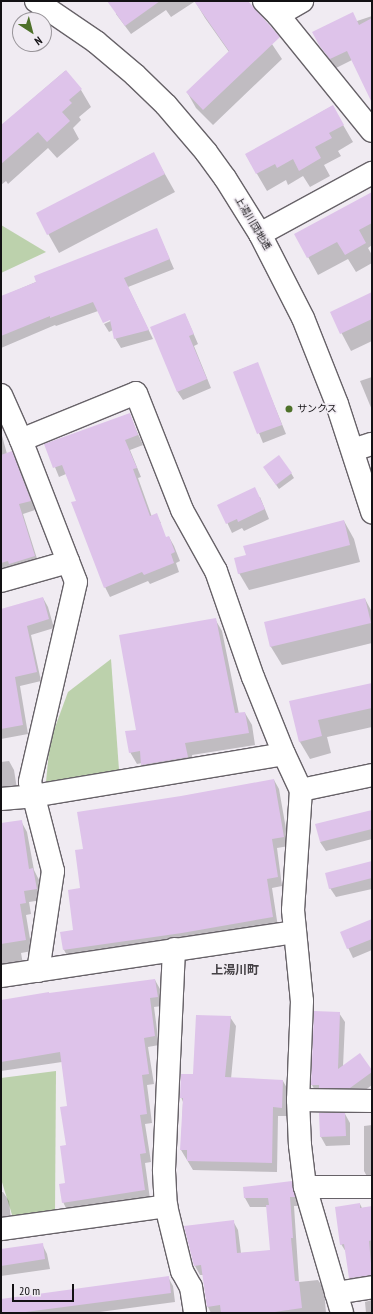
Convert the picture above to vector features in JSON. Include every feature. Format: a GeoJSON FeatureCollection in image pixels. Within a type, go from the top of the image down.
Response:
{"type":"FeatureCollection","features":[{"type":"Feature","properties":{"kind":"street"},"geometry":{"type":"LineString","coordinates":[[302,1],[271,8],[368,119]]}},
{"type":"Feature","properties":{"kind":"street","name":"上湯川団地通"},"geometry":{"type":"LineString","coordinates":[[49,4],[135,75],[166,105],[206,152],[260,234],[284,278],[363,447],[372,512]]}},
{"type":"Feature","properties":{"kind":"street"},"geometry":{"type":"LineString","coordinates":[[260,234],[372,173]]}},
{"type":"Feature","properties":{"kind":"street"},"geometry":{"type":"LineString","coordinates":[[14,439],[136,393],[182,510],[216,571],[252,677],[284,754],[301,790],[293,910],[302,1001],[298,1100],[300,1146],[305,1187],[339,1303],[372,1287]]}},
{"type":"Feature","properties":{"kind":"street"},"geometry":{"type":"LineString","coordinates":[[1,395],[14,439],[76,582],[30,782],[53,871],[38,971]]}},
{"type":"Feature","properties":{"kind":"street"},"geometry":{"type":"LineString","coordinates":[[1,581],[68,562]]}},
{"type":"Feature","properties":{"kind":"street"},"geometry":{"type":"LineString","coordinates":[[1,799],[33,796],[284,754]]}},
{"type":"Feature","properties":{"kind":"street"},"geometry":{"type":"LineString","coordinates":[[301,790],[372,775]]}},
{"type":"Feature","properties":{"kind":"street"},"geometry":{"type":"LineString","coordinates":[[1,976],[295,932]]}},
{"type":"Feature","properties":{"kind":"street"},"geometry":{"type":"LineString","coordinates":[[174,950],[164,1171],[166,1206],[182,1271],[191,1287],[195,1313]]}},
{"type":"Feature","properties":{"kind":"street"},"geometry":{"type":"LineString","coordinates":[[298,1100],[372,1101]]}},
{"type":"Feature","properties":{"kind":"street"},"geometry":{"type":"LineString","coordinates":[[305,1187],[372,1187]]}},
{"type":"Feature","properties":{"kind":"street"},"geometry":{"type":"LineString","coordinates":[[1,1229],[166,1206]]}},
{"type":"Feature","properties":{"kind":"green space"},"geometry":{"type":"Polygon","coordinates":[[[1,225],[46,252],[1,273],[1,225]]]}},
{"type":"Feature","properties":{"kind":"green space"},"geometry":{"type":"Polygon","coordinates":[[[111,659],[119,770],[46,782],[50,741],[68,692],[111,659]]]}},
{"type":"Feature","properties":{"kind":"green space"},"geometry":{"type":"Polygon","coordinates":[[[56,1071],[55,1212],[13,1218],[1,1179],[1,1078],[56,1071]]]}},
{"type":"Feature","properties":{"kind":"building"},"geometry":{"type":"Polygon","coordinates":[[[107,1],[160,1],[125,26],[107,1]]]}},
{"type":"Feature","properties":{"kind":"building"},"geometry":{"type":"Polygon","coordinates":[[[194,1],[248,1],[280,37],[203,110],[186,92],[229,51],[194,1]]]}},
{"type":"Feature","properties":{"kind":"building"},"geometry":{"type":"Polygon","coordinates":[[[353,12],[359,25],[372,18],[372,103],[347,51],[330,59],[319,45],[312,32],[353,12]]]}},
{"type":"Feature","properties":{"kind":"building"},"geometry":{"type":"Polygon","coordinates":[[[66,70],[82,89],[69,100],[72,103],[62,112],[70,121],[47,142],[38,132],[1,164],[1,125],[66,70]]]}},
{"type":"Feature","properties":{"kind":"building"},"geometry":{"type":"Polygon","coordinates":[[[333,105],[344,125],[329,133],[332,138],[315,147],[321,158],[299,171],[293,159],[277,168],[275,164],[256,174],[245,154],[333,105]]]}},
{"type":"Feature","properties":{"kind":"building"},"geometry":{"type":"Polygon","coordinates":[[[154,152],[165,174],[47,235],[36,213],[154,152]]]}},
{"type":"Feature","properties":{"kind":"building"},"geometry":{"type":"Polygon","coordinates":[[[372,192],[372,223],[359,230],[366,243],[345,255],[337,242],[307,258],[294,234],[372,192]]]}},
{"type":"Feature","properties":{"kind":"building"},"geometry":{"type":"Polygon","coordinates":[[[157,228],[170,259],[124,278],[149,330],[114,339],[110,320],[103,323],[93,302],[50,318],[50,316],[1,336],[1,296],[36,282],[34,276],[157,228]]]}},
{"type":"Feature","properties":{"kind":"building"},"geometry":{"type":"Polygon","coordinates":[[[372,292],[372,319],[340,334],[330,312],[372,292]]]}},
{"type":"Feature","properties":{"kind":"building"},"geometry":{"type":"Polygon","coordinates":[[[185,313],[194,334],[189,336],[207,379],[177,392],[150,327],[185,313]]]}},
{"type":"Feature","properties":{"kind":"building"},"geometry":{"type":"Polygon","coordinates":[[[258,362],[282,425],[257,434],[233,372],[258,362]]]}},
{"type":"Feature","properties":{"kind":"building"},"geometry":{"type":"Polygon","coordinates":[[[130,413],[138,435],[125,440],[137,468],[133,469],[150,516],[157,513],[166,537],[169,536],[175,552],[171,554],[174,563],[144,575],[142,572],[104,588],[71,502],[76,501],[62,465],[53,468],[44,444],[130,413]]]}},
{"type":"Feature","properties":{"kind":"building"},"geometry":{"type":"Polygon","coordinates":[[[12,451],[31,501],[19,504],[35,556],[9,564],[8,561],[1,563],[1,455],[12,451]]]}},
{"type":"Feature","properties":{"kind":"building"},"geometry":{"type":"Polygon","coordinates":[[[279,455],[292,473],[276,485],[263,467],[279,455]]]}},
{"type":"Feature","properties":{"kind":"building"},"geometry":{"type":"Polygon","coordinates":[[[255,487],[265,509],[238,522],[237,519],[226,524],[217,505],[255,487]]]}},
{"type":"Feature","properties":{"kind":"building"},"geometry":{"type":"Polygon","coordinates":[[[344,520],[350,545],[238,574],[234,558],[246,555],[243,546],[344,520]]]}},
{"type":"Feature","properties":{"kind":"building"},"geometry":{"type":"Polygon","coordinates":[[[43,597],[49,619],[27,626],[37,672],[15,677],[23,725],[1,729],[1,609],[43,597]]]}},
{"type":"Feature","properties":{"kind":"building"},"geometry":{"type":"Polygon","coordinates":[[[365,598],[371,623],[270,647],[264,622],[365,598]]]}},
{"type":"Feature","properties":{"kind":"building"},"geometry":{"type":"Polygon","coordinates":[[[216,618],[235,713],[245,712],[249,733],[185,743],[188,757],[141,765],[140,751],[129,753],[125,731],[136,730],[119,635],[216,618]]]}},
{"type":"Feature","properties":{"kind":"building"},"geometry":{"type":"Polygon","coordinates":[[[372,683],[372,708],[318,720],[322,736],[299,742],[289,701],[372,683]]]}},
{"type":"Feature","properties":{"kind":"building"},"geometry":{"type":"Polygon","coordinates":[[[274,779],[284,837],[272,839],[278,877],[267,879],[273,917],[182,933],[63,950],[60,932],[73,930],[68,890],[80,888],[75,850],[83,849],[77,812],[181,796],[274,779]]]}},
{"type":"Feature","properties":{"kind":"building"},"geometry":{"type":"Polygon","coordinates":[[[372,810],[372,829],[320,842],[315,824],[372,810]]]}},
{"type":"Feature","properties":{"kind":"building"},"geometry":{"type":"Polygon","coordinates":[[[22,820],[29,869],[33,868],[37,889],[24,891],[26,903],[20,904],[26,940],[1,944],[1,823],[22,820]]]}},
{"type":"Feature","properties":{"kind":"building"},"geometry":{"type":"Polygon","coordinates":[[[372,861],[372,878],[329,889],[325,873],[372,861]]]}},
{"type":"Feature","properties":{"kind":"building"},"geometry":{"type":"Polygon","coordinates":[[[372,919],[372,939],[347,949],[340,932],[372,919]]]}},
{"type":"Feature","properties":{"kind":"building"},"geometry":{"type":"Polygon","coordinates":[[[155,979],[158,997],[150,998],[155,1036],[144,1038],[149,1074],[142,1075],[147,1114],[140,1115],[146,1153],[140,1154],[145,1190],[62,1203],[59,1184],[65,1183],[60,1146],[66,1145],[60,1107],[67,1106],[60,1052],[1,1062],[1,1000],[49,992],[155,979]]]}},
{"type":"Feature","properties":{"kind":"building"},"geometry":{"type":"Polygon","coordinates":[[[314,1011],[340,1012],[338,1069],[360,1053],[372,1070],[372,1072],[350,1088],[319,1088],[319,1085],[311,1085],[314,1011]]]}},
{"type":"Feature","properties":{"kind":"building"},"geometry":{"type":"Polygon","coordinates":[[[196,1015],[231,1016],[225,1077],[283,1080],[282,1108],[273,1107],[272,1163],[187,1161],[187,1150],[180,1150],[183,1098],[180,1098],[181,1074],[193,1074],[196,1015]]]}},
{"type":"Feature","properties":{"kind":"building"},"geometry":{"type":"Polygon","coordinates":[[[319,1113],[345,1113],[346,1136],[320,1137],[319,1113]]]}},
{"type":"Feature","properties":{"kind":"building"},"geometry":{"type":"Polygon","coordinates":[[[292,1181],[295,1197],[290,1197],[293,1238],[291,1238],[295,1281],[299,1281],[302,1308],[268,1313],[221,1313],[220,1305],[207,1307],[201,1265],[194,1266],[184,1226],[234,1220],[237,1253],[270,1250],[266,1205],[269,1205],[268,1198],[244,1198],[243,1187],[292,1181]]]}},
{"type":"Feature","properties":{"kind":"building"},"geometry":{"type":"Polygon","coordinates":[[[360,1203],[360,1208],[372,1206],[372,1240],[369,1241],[372,1275],[349,1278],[344,1244],[340,1245],[335,1207],[360,1203]]]}},
{"type":"Feature","properties":{"kind":"building"},"geometry":{"type":"Polygon","coordinates":[[[43,1243],[45,1259],[1,1266],[1,1249],[43,1243]]]}},
{"type":"Feature","properties":{"kind":"building"},"geometry":{"type":"Polygon","coordinates":[[[169,1276],[171,1293],[18,1313],[1,1313],[1,1299],[169,1276]]]}},
{"type":"Feature","properties":{"kind":"place","name":"サンクス"},"geometry":{"type":"Point","coordinates":[289,409]}},
{"type":"Feature","properties":{"kind":"district","name":"上湯川町"},"geometry":{"type":"Point","coordinates":[235,970]}}]}
